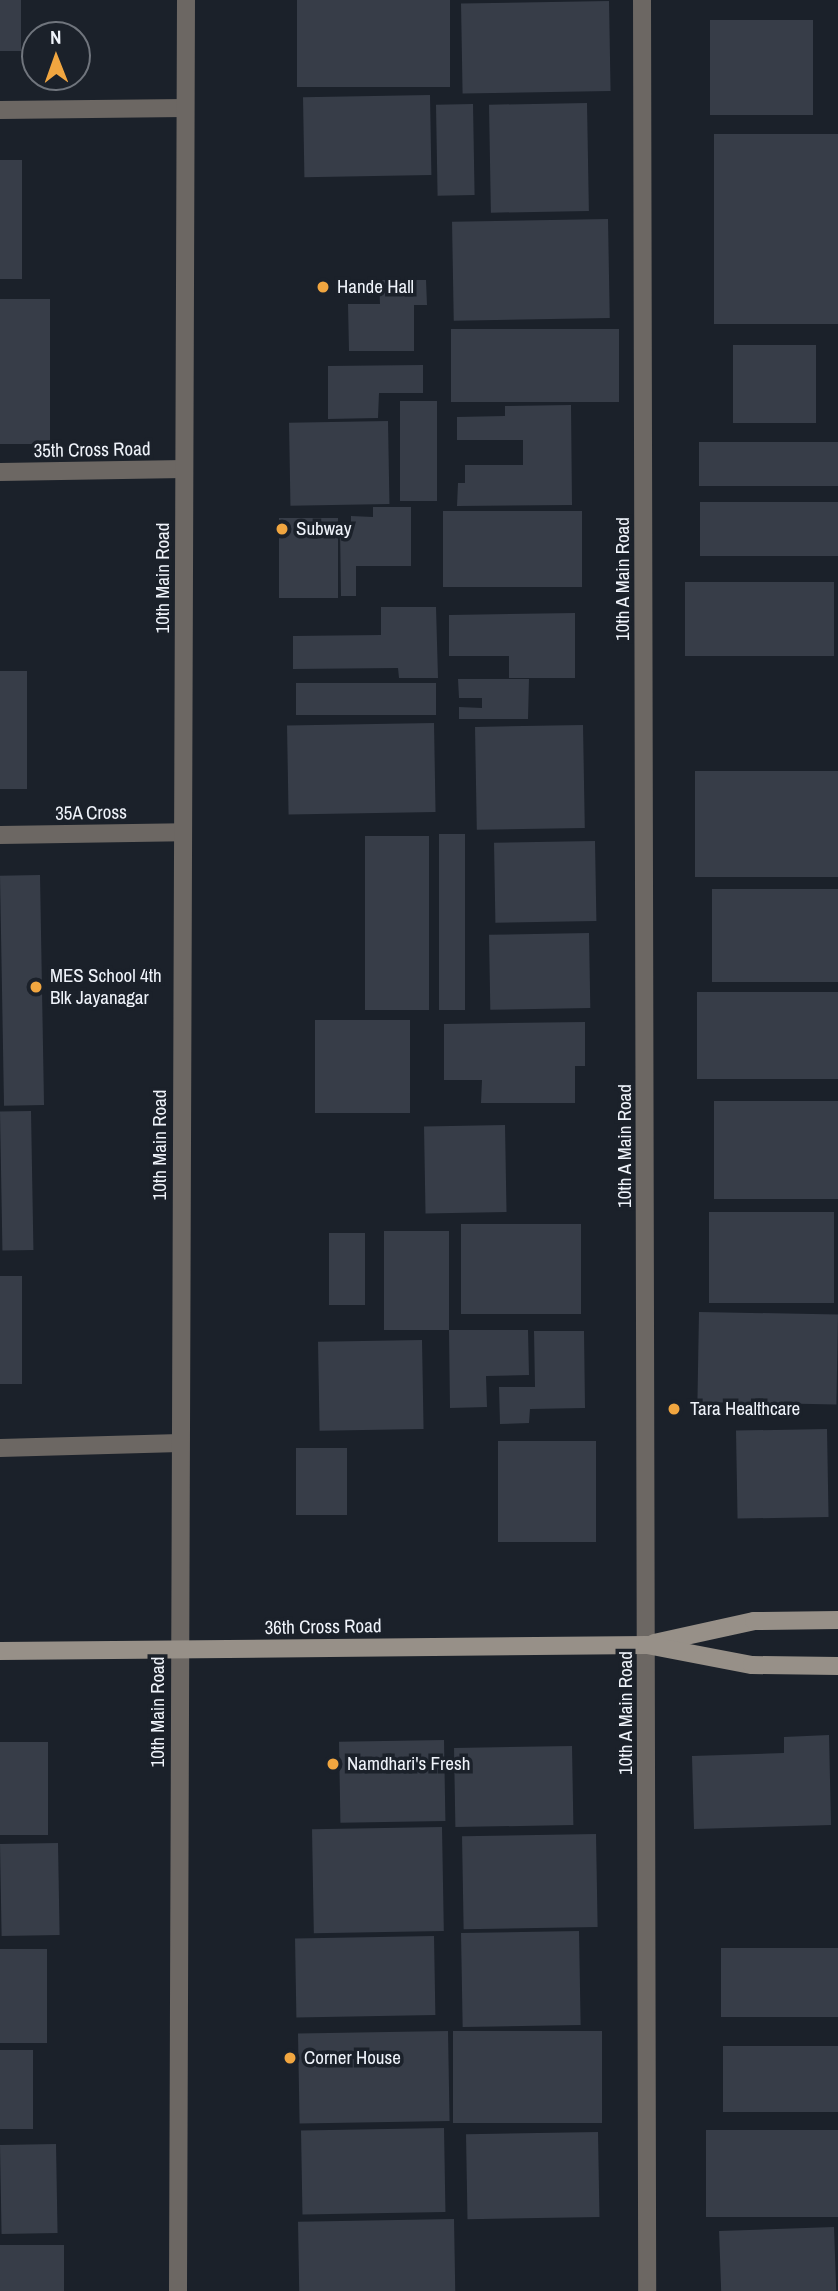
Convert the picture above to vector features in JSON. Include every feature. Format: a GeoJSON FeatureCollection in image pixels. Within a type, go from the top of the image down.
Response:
{"type":"FeatureCollection","features":[{"type":"Feature","properties":{"kind":"main road","name":"36th Cross Road"},"geometry":{"type":"LineString","coordinates":[[647,1645],[754,1621],[838,1620]]}},
{"type":"Feature","properties":{"kind":"main road","name":"36th Cross Road"},"geometry":{"type":"LineString","coordinates":[[0,1651],[647,1645],[752,1665],[838,1665]]}},
{"type":"Feature","properties":{"kind":"street","name":"10th Main Road"},"geometry":{"type":"LineString","coordinates":[[178,2291],[186,0]]}},
{"type":"Feature","properties":{"kind":"street","name":"10th A Main Road"},"geometry":{"type":"LineString","coordinates":[[642,0],[647,2291]]}},
{"type":"Feature","properties":{"kind":"street"},"geometry":{"type":"LineString","coordinates":[[0,110],[185,108]]}},
{"type":"Feature","properties":{"kind":"street","name":"35th Cross Road"},"geometry":{"type":"LineString","coordinates":[[0,472],[184,469]]}},
{"type":"Feature","properties":{"kind":"street","name":"35A Cross"},"geometry":{"type":"LineString","coordinates":[[0,835],[182,832]]}},
{"type":"Feature","properties":{"kind":"street"},"geometry":{"type":"LineString","coordinates":[[0,1448],[180,1443]]}},
{"type":"Feature","properties":{"kind":"building"},"geometry":{"type":"Polygon","coordinates":[[[0,0],[21,0],[21,51],[0,51],[0,0]]]}},
{"type":"Feature","properties":{"kind":"building"},"geometry":{"type":"Polygon","coordinates":[[[297,0],[450,0],[450,87],[297,87],[297,0]]]}},
{"type":"Feature","properties":{"kind":"building"},"geometry":{"type":"Polygon","coordinates":[[[609,1],[611,91],[463,94],[461,4],[609,1]]]}},
{"type":"Feature","properties":{"kind":"building"},"geometry":{"type":"Polygon","coordinates":[[[710,20],[813,20],[813,115],[710,115],[710,20]]]}},
{"type":"Feature","properties":{"kind":"building"},"geometry":{"type":"Polygon","coordinates":[[[430,95],[431,175],[304,177],[303,97],[430,95]]]}},
{"type":"Feature","properties":{"kind":"building"},"geometry":{"type":"Polygon","coordinates":[[[587,103],[589,211],[491,213],[489,105],[587,103]]]}},
{"type":"Feature","properties":{"kind":"building"},"geometry":{"type":"Polygon","coordinates":[[[473,104],[475,195],[438,196],[436,105],[473,104]]]}},
{"type":"Feature","properties":{"kind":"building"},"geometry":{"type":"Polygon","coordinates":[[[714,134],[838,134],[838,324],[714,324],[714,134]]]}},
{"type":"Feature","properties":{"kind":"building"},"geometry":{"type":"Polygon","coordinates":[[[0,160],[22,160],[22,279],[0,279],[0,160]]]}},
{"type":"Feature","properties":{"kind":"building"},"geometry":{"type":"Polygon","coordinates":[[[608,219],[610,318],[454,321],[452,222],[608,219]]]}},
{"type":"Feature","properties":{"kind":"building"},"geometry":{"type":"Polygon","coordinates":[[[379,280],[426,280],[427,305],[414,305],[414,351],[349,351],[348,304],[380,304],[379,280]]]}},
{"type":"Feature","properties":{"kind":"building"},"geometry":{"type":"Polygon","coordinates":[[[0,299],[50,299],[50,444],[0,444],[0,299]]]}},
{"type":"Feature","properties":{"kind":"building"},"geometry":{"type":"Polygon","coordinates":[[[451,329],[619,329],[619,402],[451,402],[451,329]]]}},
{"type":"Feature","properties":{"kind":"building"},"geometry":{"type":"Polygon","coordinates":[[[733,345],[816,345],[816,423],[733,423],[733,345]]]}},
{"type":"Feature","properties":{"kind":"building"},"geometry":{"type":"Polygon","coordinates":[[[423,365],[423,393],[379,393],[378,418],[328,419],[328,366],[423,365]]]}},
{"type":"Feature","properties":{"kind":"building"},"geometry":{"type":"Polygon","coordinates":[[[400,401],[437,401],[437,501],[400,501],[400,401]]]}},
{"type":"Feature","properties":{"kind":"building"},"geometry":{"type":"Polygon","coordinates":[[[571,405],[572,505],[457,506],[458,483],[465,483],[465,465],[523,465],[523,440],[457,440],[457,417],[505,416],[505,406],[571,405]]]}},
{"type":"Feature","properties":{"kind":"building"},"geometry":{"type":"Polygon","coordinates":[[[388,421],[389,504],[290,506],[289,423],[388,421]]]}},
{"type":"Feature","properties":{"kind":"building"},"geometry":{"type":"Polygon","coordinates":[[[699,442],[838,442],[838,486],[699,486],[699,442]]]}},
{"type":"Feature","properties":{"kind":"building"},"geometry":{"type":"Polygon","coordinates":[[[700,502],[838,502],[838,556],[700,556],[700,502]]]}},
{"type":"Feature","properties":{"kind":"building"},"geometry":{"type":"Polygon","coordinates":[[[373,507],[411,507],[411,566],[356,566],[356,596],[341,596],[340,527],[351,527],[351,516],[373,517],[373,507]]]}},
{"type":"Feature","properties":{"kind":"building"},"geometry":{"type":"Polygon","coordinates":[[[443,511],[582,511],[582,587],[443,587],[443,511]]]}},
{"type":"Feature","properties":{"kind":"building"},"geometry":{"type":"Polygon","coordinates":[[[279,518],[338,518],[338,598],[279,598],[279,518]]]}},
{"type":"Feature","properties":{"kind":"building"},"geometry":{"type":"Polygon","coordinates":[[[685,582],[834,582],[834,656],[685,656],[685,582]]]}},
{"type":"Feature","properties":{"kind":"building"},"geometry":{"type":"Polygon","coordinates":[[[381,607],[436,607],[438,678],[399,678],[398,668],[293,669],[293,636],[381,635],[381,607]]]}},
{"type":"Feature","properties":{"kind":"building"},"geometry":{"type":"Polygon","coordinates":[[[575,613],[575,678],[509,678],[509,656],[449,656],[449,615],[575,613]]]}},
{"type":"Feature","properties":{"kind":"building"},"geometry":{"type":"Polygon","coordinates":[[[0,671],[27,671],[27,789],[0,789],[0,671]]]}},
{"type":"Feature","properties":{"kind":"building"},"geometry":{"type":"Polygon","coordinates":[[[458,679],[529,679],[528,719],[459,719],[459,707],[482,708],[482,698],[459,698],[458,679]]]}},
{"type":"Feature","properties":{"kind":"building"},"geometry":{"type":"Polygon","coordinates":[[[296,683],[436,683],[436,715],[296,715],[296,683]]]}},
{"type":"Feature","properties":{"kind":"building"},"geometry":{"type":"Polygon","coordinates":[[[434,723],[436,812],[289,815],[287,726],[434,723]]]}},
{"type":"Feature","properties":{"kind":"building"},"geometry":{"type":"Polygon","coordinates":[[[583,725],[585,828],[477,830],[475,727],[583,725]]]}},
{"type":"Feature","properties":{"kind":"building"},"geometry":{"type":"Polygon","coordinates":[[[695,771],[838,771],[838,877],[695,877],[695,771]]]}},
{"type":"Feature","properties":{"kind":"building"},"geometry":{"type":"Polygon","coordinates":[[[439,834],[465,834],[465,1010],[439,1010],[439,834]]]}},
{"type":"Feature","properties":{"kind":"building"},"geometry":{"type":"Polygon","coordinates":[[[365,836],[429,836],[429,1010],[365,1010],[365,836]]]}},
{"type":"Feature","properties":{"kind":"building"},"geometry":{"type":"Polygon","coordinates":[[[595,841],[596,921],[495,923],[494,843],[595,841]]]}},
{"type":"Feature","properties":{"kind":"building"},"geometry":{"type":"Polygon","coordinates":[[[40,875],[44,1105],[4,1106],[0,876],[40,875]]]}},
{"type":"Feature","properties":{"kind":"building"},"geometry":{"type":"Polygon","coordinates":[[[712,889],[838,889],[838,982],[712,982],[712,889]]]}},
{"type":"Feature","properties":{"kind":"building"},"geometry":{"type":"Polygon","coordinates":[[[589,933],[590,1008],[490,1010],[489,935],[589,933]]]}},
{"type":"Feature","properties":{"kind":"building"},"geometry":{"type":"Polygon","coordinates":[[[697,992],[838,992],[838,1079],[697,1079],[697,992]]]}},
{"type":"Feature","properties":{"kind":"building"},"geometry":{"type":"Polygon","coordinates":[[[315,1020],[410,1020],[410,1113],[315,1113],[315,1020]]]}},
{"type":"Feature","properties":{"kind":"building"},"geometry":{"type":"Polygon","coordinates":[[[585,1022],[585,1066],[575,1066],[575,1103],[481,1103],[482,1080],[444,1080],[444,1024],[585,1022]]]}},
{"type":"Feature","properties":{"kind":"building"},"geometry":{"type":"Polygon","coordinates":[[[714,1101],[838,1101],[838,1199],[714,1199],[714,1101]]]}},
{"type":"Feature","properties":{"kind":"building"},"geometry":{"type":"Polygon","coordinates":[[[31,1111],[33,1250],[2,1251],[0,1112],[31,1111]]]}},
{"type":"Feature","properties":{"kind":"building"},"geometry":{"type":"Polygon","coordinates":[[[505,1125],[507,1212],[426,1213],[424,1126],[505,1125]]]}},
{"type":"Feature","properties":{"kind":"building"},"geometry":{"type":"Polygon","coordinates":[[[709,1212],[834,1212],[834,1303],[709,1303],[709,1212]]]}},
{"type":"Feature","properties":{"kind":"building"},"geometry":{"type":"Polygon","coordinates":[[[461,1224],[581,1224],[581,1314],[461,1314],[461,1224]]]}},
{"type":"Feature","properties":{"kind":"building"},"geometry":{"type":"Polygon","coordinates":[[[384,1231],[449,1231],[449,1330],[384,1330],[384,1231]]]}},
{"type":"Feature","properties":{"kind":"building"},"geometry":{"type":"Polygon","coordinates":[[[329,1233],[365,1233],[365,1305],[329,1305],[329,1233]]]}},
{"type":"Feature","properties":{"kind":"building"},"geometry":{"type":"Polygon","coordinates":[[[0,1276],[22,1276],[22,1384],[0,1384],[0,1276]]]}},
{"type":"Feature","properties":{"kind":"building"},"geometry":{"type":"Polygon","coordinates":[[[699,1312],[838,1314],[836,1404],[697,1402],[699,1312]]]}},
{"type":"Feature","properties":{"kind":"building"},"geometry":{"type":"Polygon","coordinates":[[[449,1330],[528,1330],[529,1375],[486,1376],[487,1407],[450,1408],[449,1330]]]}},
{"type":"Feature","properties":{"kind":"building"},"geometry":{"type":"Polygon","coordinates":[[[534,1331],[584,1331],[585,1408],[530,1409],[529,1423],[500,1424],[499,1387],[535,1387],[534,1331]]]}},
{"type":"Feature","properties":{"kind":"building"},"geometry":{"type":"Polygon","coordinates":[[[422,1340],[424,1429],[320,1431],[318,1342],[422,1340]]]}},
{"type":"Feature","properties":{"kind":"building"},"geometry":{"type":"Polygon","coordinates":[[[827,1429],[829,1517],[738,1519],[736,1431],[827,1429]]]}},
{"type":"Feature","properties":{"kind":"building"},"geometry":{"type":"Polygon","coordinates":[[[498,1441],[596,1441],[596,1542],[498,1542],[498,1441]]]}},
{"type":"Feature","properties":{"kind":"building"},"geometry":{"type":"Polygon","coordinates":[[[296,1448],[347,1448],[347,1515],[296,1515],[296,1448]]]}},
{"type":"Feature","properties":{"kind":"building"},"geometry":{"type":"Polygon","coordinates":[[[829,1735],[831,1825],[694,1829],[692,1756],[784,1753],[784,1737],[829,1735]]]}},
{"type":"Feature","properties":{"kind":"building"},"geometry":{"type":"Polygon","coordinates":[[[444,1740],[445,1821],[340,1823],[339,1742],[444,1740]]]}},
{"type":"Feature","properties":{"kind":"building"},"geometry":{"type":"Polygon","coordinates":[[[0,1742],[48,1742],[48,1835],[0,1835],[0,1742]]]}},
{"type":"Feature","properties":{"kind":"building"},"geometry":{"type":"Polygon","coordinates":[[[572,1746],[573,1825],[455,1827],[454,1748],[572,1746]]]}},
{"type":"Feature","properties":{"kind":"building"},"geometry":{"type":"Polygon","coordinates":[[[442,1827],[444,1931],[314,1933],[312,1829],[442,1827]]]}},
{"type":"Feature","properties":{"kind":"building"},"geometry":{"type":"Polygon","coordinates":[[[596,1834],[598,1927],[464,1929],[462,1836],[596,1834]]]}},
{"type":"Feature","properties":{"kind":"building"},"geometry":{"type":"Polygon","coordinates":[[[58,1843],[60,1935],[2,1936],[0,1844],[58,1843]]]}},
{"type":"Feature","properties":{"kind":"building"},"geometry":{"type":"Polygon","coordinates":[[[579,1931],[581,2025],[463,2027],[461,1933],[579,1931]]]}},
{"type":"Feature","properties":{"kind":"building"},"geometry":{"type":"Polygon","coordinates":[[[434,1936],[435,2015],[296,2017],[295,1938],[434,1936]]]}},
{"type":"Feature","properties":{"kind":"building"},"geometry":{"type":"Polygon","coordinates":[[[721,1948],[838,1948],[838,2017],[721,2017],[721,1948]]]}},
{"type":"Feature","properties":{"kind":"building"},"geometry":{"type":"Polygon","coordinates":[[[0,1949],[47,1949],[47,2043],[0,2043],[0,1949]]]}},
{"type":"Feature","properties":{"kind":"building"},"geometry":{"type":"Polygon","coordinates":[[[448,2031],[450,2121],[300,2124],[298,2034],[448,2031]]]}},
{"type":"Feature","properties":{"kind":"building"},"geometry":{"type":"Polygon","coordinates":[[[453,2031],[602,2031],[602,2123],[453,2123],[453,2031]]]}},
{"type":"Feature","properties":{"kind":"building"},"geometry":{"type":"Polygon","coordinates":[[[723,2046],[838,2046],[838,2112],[723,2112],[723,2046]]]}},
{"type":"Feature","properties":{"kind":"building"},"geometry":{"type":"Polygon","coordinates":[[[0,2050],[33,2050],[33,2129],[0,2129],[0,2050]]]}},
{"type":"Feature","properties":{"kind":"building"},"geometry":{"type":"Polygon","coordinates":[[[444,2128],[445,2212],[302,2214],[301,2130],[444,2128]]]}},
{"type":"Feature","properties":{"kind":"building"},"geometry":{"type":"Polygon","coordinates":[[[706,2130],[838,2130],[838,2217],[706,2217],[706,2130]]]}},
{"type":"Feature","properties":{"kind":"building"},"geometry":{"type":"Polygon","coordinates":[[[598,2132],[599,2217],[468,2219],[466,2134],[598,2132]]]}},
{"type":"Feature","properties":{"kind":"building"},"geometry":{"type":"Polygon","coordinates":[[[56,2144],[58,2233],[2,2234],[0,2145],[56,2144]]]}},
{"type":"Feature","properties":{"kind":"building"},"geometry":{"type":"Polygon","coordinates":[[[454,2219],[455,2291],[299,2291],[298,2222],[454,2219]]]}},
{"type":"Feature","properties":{"kind":"building"},"geometry":{"type":"Polygon","coordinates":[[[834,2227],[836,2291],[721,2291],[719,2231],[834,2227]]]}},
{"type":"Feature","properties":{"kind":"building"},"geometry":{"type":"Polygon","coordinates":[[[0,2245],[64,2245],[64,2291],[0,2291],[0,2245]]]}},
{"type":"Feature","properties":{"kind":"place","name":"Hande Hall"},"geometry":{"type":"Point","coordinates":[323,287]}},
{"type":"Feature","properties":{"kind":"place","name":"Subway"},"geometry":{"type":"Point","coordinates":[282,529]}},
{"type":"Feature","properties":{"kind":"place","name":"MES School 4th Blk Jayanagar"},"geometry":{"type":"Point","coordinates":[36,987]}},
{"type":"Feature","properties":{"kind":"place","name":"Tara Healthcare"},"geometry":{"type":"Point","coordinates":[674,1409]}},
{"type":"Feature","properties":{"kind":"place","name":"Namdhari's Fresh"},"geometry":{"type":"Point","coordinates":[333,1764]}},
{"type":"Feature","properties":{"kind":"place","name":"Corner House"},"geometry":{"type":"Point","coordinates":[290,2058]}}]}
